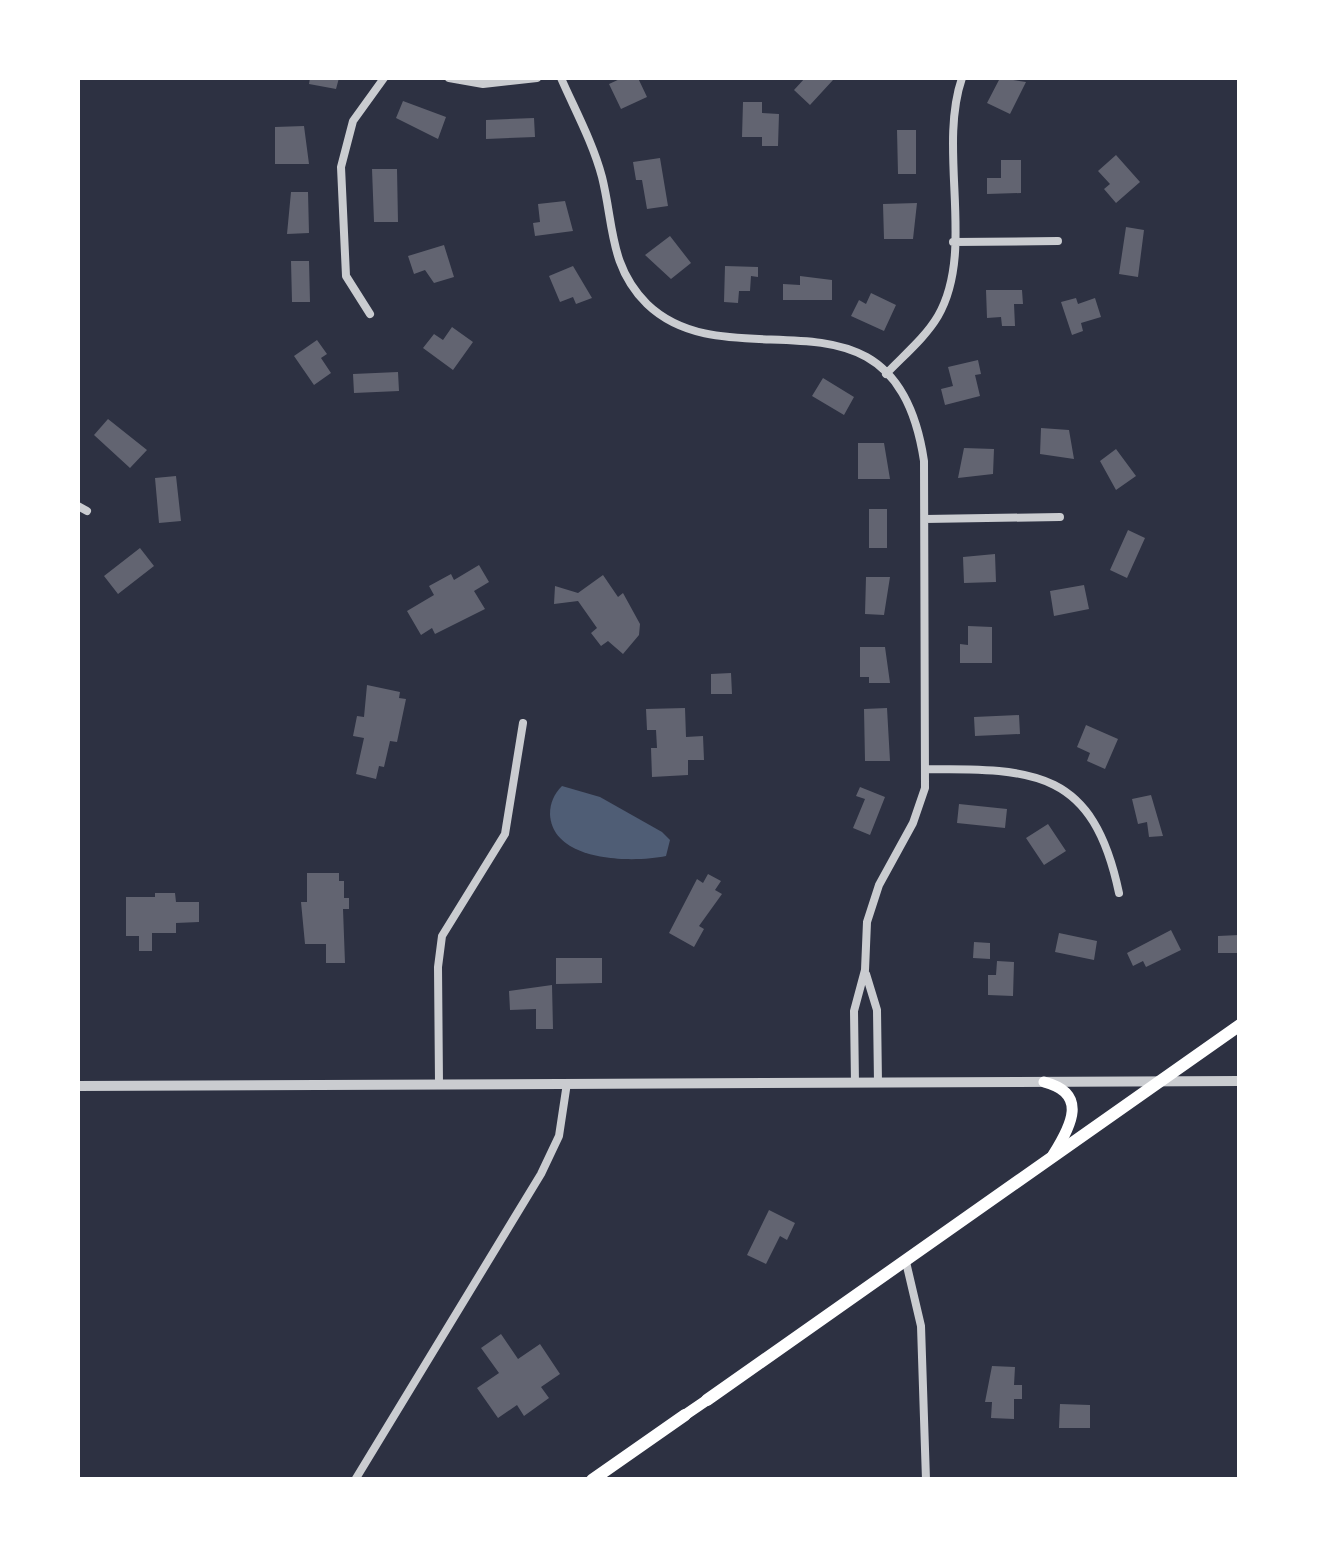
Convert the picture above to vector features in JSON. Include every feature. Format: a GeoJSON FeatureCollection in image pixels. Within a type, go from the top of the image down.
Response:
{"type":"FeatureCollection","features":[{"type":"Feature","properties":{"kind":"main road"},"geometry":{"type":"LineString","coordinates":[[592,1480],[1240,1026]]}},
{"type":"Feature","properties":{"kind":"main road"},"geometry":{"type":"LineString","coordinates":[[1044,1082],[1063,1087],[1070,1094],[1072,1110],[1066,1134],[1050,1160]]}},
{"type":"Feature","properties":{"kind":"street"},"geometry":{"type":"LineString","coordinates":[[370,314],[346,276],[341,167],[353,120],[384,78]]}},
{"type":"Feature","properties":{"kind":"street"},"geometry":{"type":"LineString","coordinates":[[448,78],[483,84],[537,78]]}},
{"type":"Feature","properties":{"kind":"street"},"geometry":{"type":"LineString","coordinates":[[561,78],[602,180],[614,254],[632,286],[657,313],[704,335],[815,339],[856,353],[886,374],[906,403],[921,440],[926,769],[921,805],[872,905],[865,970],[854,1011],[855,1083]]}},
{"type":"Feature","properties":{"kind":"street"},"geometry":{"type":"LineString","coordinates":[[886,374],[938,316],[950,283],[953,111],[962,78]]}},
{"type":"Feature","properties":{"kind":"street"},"geometry":{"type":"LineString","coordinates":[[953,242],[1058,240]]}},
{"type":"Feature","properties":{"kind":"street"},"geometry":{"type":"LineString","coordinates":[[78,506],[87,511]]}},
{"type":"Feature","properties":{"kind":"street"},"geometry":{"type":"LineString","coordinates":[[925,519],[1060,517]]}},
{"type":"Feature","properties":{"kind":"street"},"geometry":{"type":"LineString","coordinates":[[438,1084],[438,967],[442,936],[505,834],[522,724]]}},
{"type":"Feature","properties":{"kind":"street"},"geometry":{"type":"LineString","coordinates":[[926,769],[1012,770],[1063,790],[1100,828],[1119,892]]}},
{"type":"Feature","properties":{"kind":"street"},"geometry":{"type":"LineString","coordinates":[[865,970],[877,1010],[878,1083]]}},
{"type":"Feature","properties":{"kind":"street"},"geometry":{"type":"LineString","coordinates":[[78,1086],[1240,1081]]}},
{"type":"Feature","properties":{"kind":"street"},"geometry":{"type":"LineString","coordinates":[[355,1480],[541,1174],[559,1136],[567,1083]]}},
{"type":"Feature","properties":{"kind":"street"},"geometry":{"type":"LineString","coordinates":[[906,1262],[921,1326],[926,1480]]}},
{"type":"Feature","properties":{"kind":"water"},"geometry":{"type":"Polygon","coordinates":[[[562,786],[600,797],[662,832],[670,840],[666,856],[596,856],[564,842],[554,830],[550,814],[553,799],[562,786]]]}},
{"type":"Feature","properties":{"kind":"building"},"geometry":{"type":"Polygon","coordinates":[[[310,78],[339,78],[336,89],[309,84],[310,78]]]}},
{"type":"Feature","properties":{"kind":"building"},"geometry":{"type":"Polygon","coordinates":[[[622,78],[638,78],[647,97],[621,109],[609,84],[622,78]]]}},
{"type":"Feature","properties":{"kind":"building"},"geometry":{"type":"Polygon","coordinates":[[[805,78],[833,80],[810,105],[794,90],[805,78]]]}},
{"type":"Feature","properties":{"kind":"building"},"geometry":{"type":"Polygon","coordinates":[[[1000,78],[1026,82],[1010,114],[987,103],[1000,78]]]}},
{"type":"Feature","properties":{"kind":"building"},"geometry":{"type":"Polygon","coordinates":[[[403,101],[446,117],[438,139],[396,118],[403,101]]]}},
{"type":"Feature","properties":{"kind":"building"},"geometry":{"type":"Polygon","coordinates":[[[743,102],[762,102],[762,113],[779,114],[778,146],[762,146],[762,137],[742,137],[743,102]]]}},
{"type":"Feature","properties":{"kind":"building"},"geometry":{"type":"Polygon","coordinates":[[[534,118],[535,137],[486,139],[486,120],[534,118]]]}},
{"type":"Feature","properties":{"kind":"building"},"geometry":{"type":"Polygon","coordinates":[[[304,126],[309,164],[275,164],[275,127],[304,126]]]}},
{"type":"Feature","properties":{"kind":"building"},"geometry":{"type":"Polygon","coordinates":[[[897,130],[916,130],[916,174],[898,174],[897,130]]]}},
{"type":"Feature","properties":{"kind":"building"},"geometry":{"type":"Polygon","coordinates":[[[1116,155],[1140,182],[1116,203],[1104,189],[1110,184],[1098,171],[1116,155]]]}},
{"type":"Feature","properties":{"kind":"building"},"geometry":{"type":"Polygon","coordinates":[[[660,158],[668,206],[647,209],[642,180],[636,180],[633,162],[660,158]]]}},
{"type":"Feature","properties":{"kind":"building"},"geometry":{"type":"Polygon","coordinates":[[[1001,160],[1021,160],[1021,193],[987,194],[987,178],[1001,178],[1001,160]]]}},
{"type":"Feature","properties":{"kind":"building"},"geometry":{"type":"Polygon","coordinates":[[[372,169],[397,169],[398,222],[374,222],[372,169]]]}},
{"type":"Feature","properties":{"kind":"building"},"geometry":{"type":"Polygon","coordinates":[[[291,192],[308,192],[309,233],[287,234],[291,192]]]}},
{"type":"Feature","properties":{"kind":"building"},"geometry":{"type":"Polygon","coordinates":[[[565,201],[573,231],[535,236],[533,223],[540,222],[538,204],[565,201]]]}},
{"type":"Feature","properties":{"kind":"building"},"geometry":{"type":"Polygon","coordinates":[[[917,203],[913,239],[884,239],[883,204],[917,203]]]}},
{"type":"Feature","properties":{"kind":"building"},"geometry":{"type":"Polygon","coordinates":[[[1126,227],[1144,230],[1138,277],[1119,274],[1126,227]]]}},
{"type":"Feature","properties":{"kind":"building"},"geometry":{"type":"Polygon","coordinates":[[[670,236],[691,263],[671,279],[645,255],[670,236]]]}},
{"type":"Feature","properties":{"kind":"building"},"geometry":{"type":"Polygon","coordinates":[[[444,245],[454,277],[434,283],[425,270],[414,274],[408,256],[444,245]]]}},
{"type":"Feature","properties":{"kind":"building"},"geometry":{"type":"Polygon","coordinates":[[[291,261],[309,261],[310,302],[292,302],[291,261]]]}},
{"type":"Feature","properties":{"kind":"building"},"geometry":{"type":"Polygon","coordinates":[[[573,266],[592,298],[576,304],[573,297],[560,302],[549,276],[573,266]]]}},
{"type":"Feature","properties":{"kind":"building"},"geometry":{"type":"Polygon","coordinates":[[[725,266],[758,267],[758,277],[751,276],[750,291],[739,291],[738,303],[724,302],[725,266]]]}},
{"type":"Feature","properties":{"kind":"building"},"geometry":{"type":"Polygon","coordinates":[[[800,276],[832,280],[832,300],[783,300],[783,284],[800,285],[800,276]]]}},
{"type":"Feature","properties":{"kind":"building"},"geometry":{"type":"Polygon","coordinates":[[[986,290],[1022,290],[1023,304],[1014,304],[1015,326],[1002,326],[1001,317],[987,318],[986,290]]]}},
{"type":"Feature","properties":{"kind":"building"},"geometry":{"type":"Polygon","coordinates":[[[871,293],[896,305],[884,331],[851,316],[859,300],[866,304],[871,293]]]}},
{"type":"Feature","properties":{"kind":"building"},"geometry":{"type":"Polygon","coordinates":[[[1076,298],[1078,304],[1095,298],[1101,317],[1081,323],[1083,331],[1072,335],[1061,302],[1076,298]]]}},
{"type":"Feature","properties":{"kind":"building"},"geometry":{"type":"Polygon","coordinates":[[[452,327],[473,342],[453,370],[423,348],[434,334],[443,340],[452,327]]]}},
{"type":"Feature","properties":{"kind":"building"},"geometry":{"type":"Polygon","coordinates":[[[317,340],[327,354],[321,358],[331,373],[314,385],[294,356],[317,340]]]}},
{"type":"Feature","properties":{"kind":"building"},"geometry":{"type":"Polygon","coordinates":[[[978,360],[981,374],[975,375],[980,396],[945,405],[941,389],[953,386],[948,367],[978,360]]]}},
{"type":"Feature","properties":{"kind":"building"},"geometry":{"type":"Polygon","coordinates":[[[398,372],[399,391],[354,393],[353,374],[398,372]]]}},
{"type":"Feature","properties":{"kind":"building"},"geometry":{"type":"Polygon","coordinates":[[[823,378],[854,397],[844,415],[812,396],[823,378]]]}},
{"type":"Feature","properties":{"kind":"building"},"geometry":{"type":"Polygon","coordinates":[[[108,419],[147,450],[130,468],[94,435],[108,419]]]}},
{"type":"Feature","properties":{"kind":"building"},"geometry":{"type":"Polygon","coordinates":[[[1041,428],[1069,430],[1074,459],[1040,454],[1041,428]]]}},
{"type":"Feature","properties":{"kind":"building"},"geometry":{"type":"Polygon","coordinates":[[[858,443],[884,443],[890,479],[858,479],[858,443]]]}},
{"type":"Feature","properties":{"kind":"building"},"geometry":{"type":"Polygon","coordinates":[[[964,448],[994,449],[993,474],[958,478],[964,448]]]}},
{"type":"Feature","properties":{"kind":"building"},"geometry":{"type":"Polygon","coordinates":[[[1116,449],[1136,476],[1116,490],[1100,461],[1116,449]]]}},
{"type":"Feature","properties":{"kind":"building"},"geometry":{"type":"Polygon","coordinates":[[[176,476],[181,521],[159,523],[155,478],[176,476]]]}},
{"type":"Feature","properties":{"kind":"building"},"geometry":{"type":"Polygon","coordinates":[[[869,509],[887,509],[887,548],[869,548],[869,509]]]}},
{"type":"Feature","properties":{"kind":"building"},"geometry":{"type":"Polygon","coordinates":[[[1128,530],[1145,538],[1127,578],[1110,570],[1128,530]]]}},
{"type":"Feature","properties":{"kind":"building"},"geometry":{"type":"Polygon","coordinates":[[[140,548],[154,566],[118,594],[104,576],[140,548]]]}},
{"type":"Feature","properties":{"kind":"building"},"geometry":{"type":"Polygon","coordinates":[[[995,554],[996,582],[964,583],[963,557],[995,554]]]}},
{"type":"Feature","properties":{"kind":"building"},"geometry":{"type":"Polygon","coordinates":[[[479,565],[489,582],[474,591],[485,609],[435,634],[432,628],[421,635],[407,611],[434,595],[429,586],[451,574],[454,580],[479,565]]]}},
{"type":"Feature","properties":{"kind":"building"},"geometry":{"type":"Polygon","coordinates":[[[603,575],[618,597],[623,593],[640,624],[639,635],[623,654],[608,641],[601,646],[591,633],[597,628],[578,601],[554,604],[555,586],[578,593],[603,575]]]}},
{"type":"Feature","properties":{"kind":"building"},"geometry":{"type":"Polygon","coordinates":[[[866,577],[890,577],[884,615],[865,614],[866,577]]]}},
{"type":"Feature","properties":{"kind":"building"},"geometry":{"type":"Polygon","coordinates":[[[1084,585],[1089,609],[1054,616],[1050,591],[1084,585]]]}},
{"type":"Feature","properties":{"kind":"building"},"geometry":{"type":"Polygon","coordinates":[[[968,626],[992,627],[992,663],[960,663],[960,644],[968,645],[968,626]]]}},
{"type":"Feature","properties":{"kind":"building"},"geometry":{"type":"Polygon","coordinates":[[[860,647],[885,647],[890,683],[869,683],[869,677],[860,677],[860,647]]]}},
{"type":"Feature","properties":{"kind":"building"},"geometry":{"type":"Polygon","coordinates":[[[731,673],[732,694],[711,694],[711,674],[731,673]]]}},
{"type":"Feature","properties":{"kind":"building"},"geometry":{"type":"Polygon","coordinates":[[[367,685],[400,692],[399,698],[406,699],[397,742],[390,741],[384,767],[379,766],[376,779],[356,774],[364,738],[353,736],[357,716],[364,717],[367,685]]]}},
{"type":"Feature","properties":{"kind":"building"},"geometry":{"type":"Polygon","coordinates":[[[685,708],[686,737],[703,736],[704,760],[688,760],[688,775],[652,777],[651,748],[657,748],[656,730],[647,730],[646,709],[685,708]]]}},
{"type":"Feature","properties":{"kind":"building"},"geometry":{"type":"Polygon","coordinates":[[[887,708],[890,761],[865,761],[864,709],[887,708]]]}},
{"type":"Feature","properties":{"kind":"building"},"geometry":{"type":"Polygon","coordinates":[[[1019,715],[1020,734],[975,736],[974,717],[1019,715]]]}},
{"type":"Feature","properties":{"kind":"building"},"geometry":{"type":"Polygon","coordinates":[[[1086,725],[1118,739],[1105,769],[1087,761],[1090,753],[1077,747],[1086,725]]]}},
{"type":"Feature","properties":{"kind":"building"},"geometry":{"type":"Polygon","coordinates":[[[860,787],[885,797],[870,835],[853,828],[865,799],[856,796],[860,787]]]}},
{"type":"Feature","properties":{"kind":"building"},"geometry":{"type":"Polygon","coordinates":[[[1151,795],[1163,836],[1149,837],[1147,822],[1138,824],[1132,799],[1151,795]]]}},
{"type":"Feature","properties":{"kind":"building"},"geometry":{"type":"Polygon","coordinates":[[[959,804],[1007,809],[1005,828],[957,823],[959,804]]]}},
{"type":"Feature","properties":{"kind":"building"},"geometry":{"type":"Polygon","coordinates":[[[1048,824],[1066,851],[1044,865],[1026,838],[1048,824]]]}},
{"type":"Feature","properties":{"kind":"building"},"geometry":{"type":"Polygon","coordinates":[[[307,873],[339,873],[339,881],[344,881],[344,898],[349,898],[349,909],[343,909],[345,963],[326,963],[326,944],[305,944],[301,902],[307,902],[307,873]]]}},
{"type":"Feature","properties":{"kind":"building"},"geometry":{"type":"Polygon","coordinates":[[[708,874],[721,881],[715,890],[722,894],[699,926],[704,929],[694,947],[669,933],[697,879],[703,883],[708,874]]]}},
{"type":"Feature","properties":{"kind":"building"},"geometry":{"type":"Polygon","coordinates":[[[155,893],[175,893],[176,902],[199,902],[199,922],[176,923],[176,933],[152,933],[152,951],[139,951],[139,936],[126,936],[126,897],[155,897],[155,893]]]}},
{"type":"Feature","properties":{"kind":"building"},"geometry":{"type":"Polygon","coordinates":[[[1171,930],[1181,950],[1146,967],[1143,961],[1133,966],[1127,953],[1171,930]]]}},
{"type":"Feature","properties":{"kind":"building"},"geometry":{"type":"Polygon","coordinates":[[[1059,933],[1097,941],[1094,960],[1055,952],[1059,933]]]}},
{"type":"Feature","properties":{"kind":"building"},"geometry":{"type":"Polygon","coordinates":[[[1239,935],[1240,953],[1218,953],[1218,936],[1239,935]]]}},
{"type":"Feature","properties":{"kind":"building"},"geometry":{"type":"Polygon","coordinates":[[[974,942],[990,943],[990,959],[973,958],[974,942]]]}},
{"type":"Feature","properties":{"kind":"building"},"geometry":{"type":"Polygon","coordinates":[[[556,958],[602,958],[602,983],[556,984],[556,958]]]}},
{"type":"Feature","properties":{"kind":"building"},"geometry":{"type":"Polygon","coordinates":[[[997,961],[1014,962],[1013,996],[988,995],[988,975],[996,975],[997,961]]]}},
{"type":"Feature","properties":{"kind":"building"},"geometry":{"type":"Polygon","coordinates":[[[552,985],[553,1029],[536,1029],[536,1009],[510,1010],[509,991],[552,985]]]}},
{"type":"Feature","properties":{"kind":"building"},"geometry":{"type":"Polygon","coordinates":[[[769,1210],[795,1223],[787,1240],[780,1236],[766,1264],[747,1255],[769,1210]]]}},
{"type":"Feature","properties":{"kind":"building"},"geometry":{"type":"Polygon","coordinates":[[[501,1334],[518,1359],[540,1344],[560,1374],[541,1387],[549,1398],[524,1416],[517,1405],[498,1418],[477,1388],[499,1373],[481,1348],[501,1334]]]}},
{"type":"Feature","properties":{"kind":"building"},"geometry":{"type":"Polygon","coordinates":[[[992,1366],[1015,1367],[1014,1385],[1022,1385],[1022,1399],[1014,1399],[1014,1419],[991,1418],[992,1402],[985,1402],[992,1366]]]}},
{"type":"Feature","properties":{"kind":"building"},"geometry":{"type":"Polygon","coordinates":[[[1060,1404],[1090,1405],[1090,1428],[1059,1428],[1060,1404]]]}}]}
